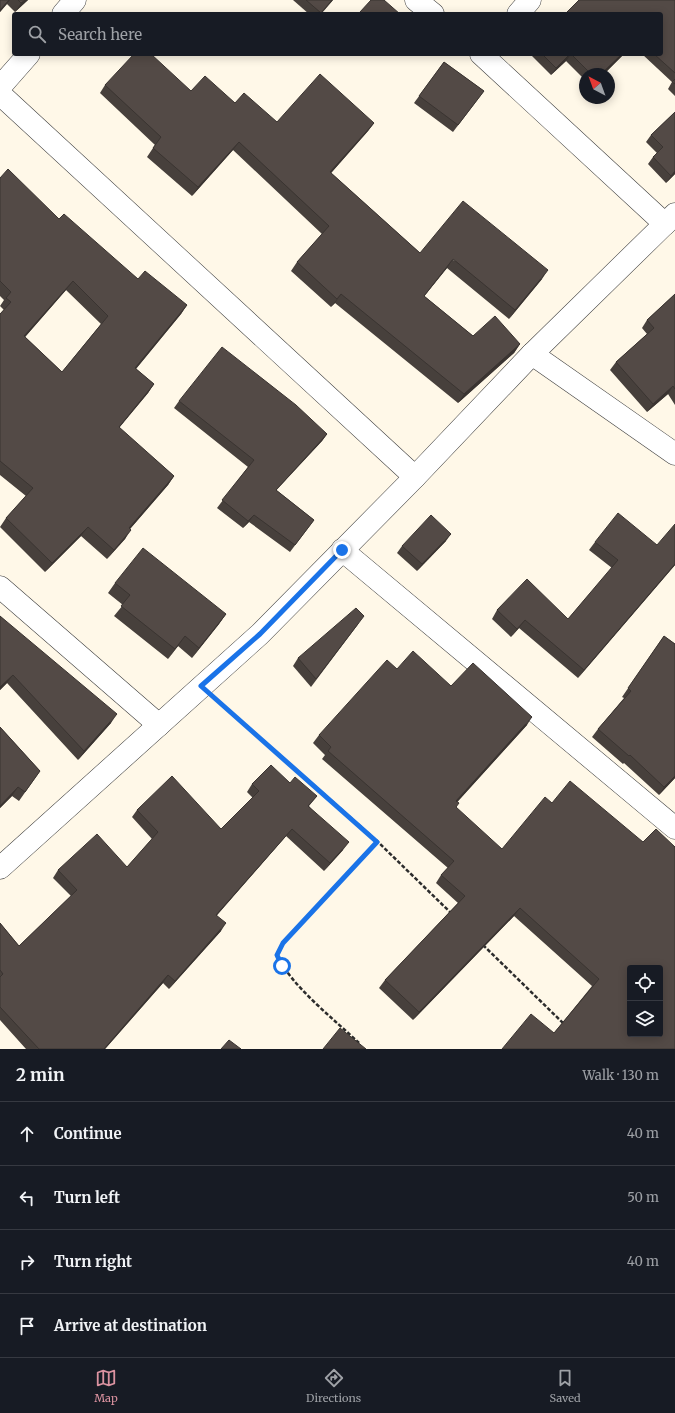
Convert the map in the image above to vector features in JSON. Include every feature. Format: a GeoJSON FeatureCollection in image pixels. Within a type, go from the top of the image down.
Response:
{"type":"FeatureCollection","features":[{"type":"Feature","properties":{"kind":"street"},"geometry":{"type":"LineString","coordinates":[[65,12],[75,0]]}},
{"type":"Feature","properties":{"kind":"street"},"geometry":{"type":"LineString","coordinates":[[416,0],[431,12]]}},
{"type":"Feature","properties":{"kind":"street"},"geometry":{"type":"LineString","coordinates":[[520,12],[530,0]]}},
{"type":"Feature","properties":{"kind":"street"},"geometry":{"type":"LineString","coordinates":[[0,87],[27,56]]}},
{"type":"Feature","properties":{"kind":"street"},"geometry":{"type":"LineString","coordinates":[[0,868],[260,634],[415,477],[532,354],[670,219],[484,56]]}},
{"type":"Feature","properties":{"kind":"street"},"geometry":{"type":"LineString","coordinates":[[0,94],[415,477]]}},
{"type":"Feature","properties":{"kind":"street"},"geometry":{"type":"LineString","coordinates":[[532,354],[675,454]]}},
{"type":"Feature","properties":{"kind":"street"},"geometry":{"type":"LineString","coordinates":[[342,550],[675,828]]}},
{"type":"Feature","properties":{"kind":"street"},"geometry":{"type":"LineString","coordinates":[[0,587],[159,725]]}},
{"type":"Feature","properties":{"kind":"path"},"geometry":{"type":"LineString","coordinates":[[201,686],[377,842],[456,919]]}},
{"type":"Feature","properties":{"kind":"path"},"geometry":{"type":"LineString","coordinates":[[359,1044],[302,988],[282,966],[277,955],[283,943],[377,842]]}},
{"type":"Feature","properties":{"kind":"path"},"geometry":{"type":"LineString","coordinates":[[479,941],[568,1028]]}},
{"type":"Feature","properties":{"kind":"building"},"geometry":{"type":"Polygon","coordinates":[[[0,0],[9,0],[0,10],[0,0]]]}},
{"type":"Feature","properties":{"kind":"building"},"geometry":{"type":"Polygon","coordinates":[[[18,0],[25,0],[21,3],[18,0]]]}},
{"type":"Feature","properties":{"kind":"building"},"geometry":{"type":"Polygon","coordinates":[[[306,0],[332,0],[322,12],[320,12],[306,0]]]}},
{"type":"Feature","properties":{"kind":"building"},"geometry":{"type":"Polygon","coordinates":[[[371,0],[384,0],[398,12],[360,12],[371,0]]]}},
{"type":"Feature","properties":{"kind":"building"},"geometry":{"type":"Polygon","coordinates":[[[579,0],[675,0],[675,73],[656,56],[663,56],[663,12],[567,12],[579,0]]]}},
{"type":"Feature","properties":{"kind":"building"},"geometry":{"type":"Polygon","coordinates":[[[132,56],[153,56],[191,91],[205,76],[235,103],[244,93],[277,122],[320,74],[374,123],[330,172],[420,253],[463,201],[548,270],[515,310],[453,259],[424,296],[473,336],[495,316],[520,344],[464,394],[341,294],[337,299],[297,262],[329,226],[239,142],[198,187],[153,148],[161,137],[105,85],[132,56]]]}},
{"type":"Feature","properties":{"kind":"building"},"geometry":{"type":"Polygon","coordinates":[[[544,56],[568,56],[556,68],[544,56]]]}},
{"type":"Feature","properties":{"kind":"building"},"geometry":{"type":"Polygon","coordinates":[[[573,56],[620,56],[607,68],[585,68],[573,56]]]}},
{"type":"Feature","properties":{"kind":"building"},"geometry":{"type":"Polygon","coordinates":[[[444,62],[484,91],[458,125],[419,96],[444,62]]]}},
{"type":"Feature","properties":{"kind":"building"},"geometry":{"type":"Polygon","coordinates":[[[675,112],[675,171],[671,176],[653,157],[663,147],[651,135],[675,112]]]}},
{"type":"Feature","properties":{"kind":"building"},"geometry":{"type":"Polygon","coordinates":[[[8,169],[59,219],[64,214],[138,279],[145,271],[187,305],[135,368],[154,384],[119,427],[174,476],[129,528],[131,530],[114,550],[88,527],[52,563],[6,518],[33,488],[0,461],[0,314],[11,302],[6,298],[11,292],[0,281],[0,178],[8,169]],[[73,281],[24,336],[62,372],[108,316],[73,281]]]}},
{"type":"Feature","properties":{"kind":"building"},"geometry":{"type":"Polygon","coordinates":[[[675,294],[675,389],[673,386],[653,404],[616,362],[654,328],[647,320],[675,294]]]}},
{"type":"Feature","properties":{"kind":"building"},"geometry":{"type":"Polygon","coordinates":[[[222,347],[296,405],[327,434],[276,490],[314,520],[295,545],[254,515],[248,521],[222,500],[254,460],[179,401],[222,347]]]}},
{"type":"Feature","properties":{"kind":"building"},"geometry":{"type":"Polygon","coordinates":[[[618,513],[657,545],[675,524],[675,564],[584,670],[525,620],[517,629],[497,610],[527,579],[568,619],[618,560],[595,542],[618,513]]]}},
{"type":"Feature","properties":{"kind":"building"},"geometry":{"type":"Polygon","coordinates":[[[431,515],[451,534],[422,564],[402,546],[431,515]]]}},
{"type":"Feature","properties":{"kind":"building"},"geometry":{"type":"Polygon","coordinates":[[[143,548],[226,614],[199,648],[185,636],[175,649],[121,606],[130,595],[115,583],[143,548]]]}},
{"type":"Feature","properties":{"kind":"building"},"geometry":{"type":"Polygon","coordinates":[[[356,608],[364,616],[316,679],[298,658],[356,608]]]}},
{"type":"Feature","properties":{"kind":"building"},"geometry":{"type":"Polygon","coordinates":[[[0,616],[117,714],[84,751],[13,675],[0,687],[0,616]]]}},
{"type":"Feature","properties":{"kind":"building"},"geometry":{"type":"Polygon","coordinates":[[[664,636],[675,644],[675,776],[664,787],[630,755],[629,756],[598,729],[631,691],[628,688],[664,636]]]}},
{"type":"Feature","properties":{"kind":"building"},"geometry":{"type":"Polygon","coordinates":[[[413,651],[451,686],[473,663],[532,717],[456,801],[459,803],[456,807],[502,849],[545,797],[552,803],[570,781],[643,842],[656,829],[675,847],[675,1049],[502,1049],[531,1014],[554,1033],[599,979],[520,908],[419,1012],[385,980],[465,896],[441,875],[454,861],[328,751],[331,747],[319,735],[387,660],[397,669],[413,651]]]}},
{"type":"Feature","properties":{"kind":"building"},"geometry":{"type":"Polygon","coordinates":[[[0,727],[40,771],[25,792],[18,787],[0,806],[0,727]]]}},
{"type":"Feature","properties":{"kind":"building"},"geometry":{"type":"Polygon","coordinates":[[[271,765],[290,783],[295,777],[317,796],[308,806],[349,842],[330,863],[292,829],[216,915],[226,923],[175,981],[168,975],[104,1049],[39,1049],[0,1007],[0,977],[3,974],[0,970],[0,923],[19,946],[77,890],[58,870],[97,834],[127,867],[158,832],[137,810],[172,776],[221,829],[259,791],[252,784],[271,765]]]}},
{"type":"Feature","properties":{"kind":"building"},"geometry":{"type":"Polygon","coordinates":[[[340,1028],[366,1049],[323,1049],[340,1028]]]}},
{"type":"Feature","properties":{"kind":"building"},"geometry":{"type":"Polygon","coordinates":[[[229,1040],[241,1049],[221,1049],[229,1040]]]}},
{"type":"Feature","properties":{"kind":"route"},"geometry":{"type":"LineString","coordinates":[[282,966],[277,955],[283,943],[377,842],[201,686],[260,634],[342,550]]}}]}
